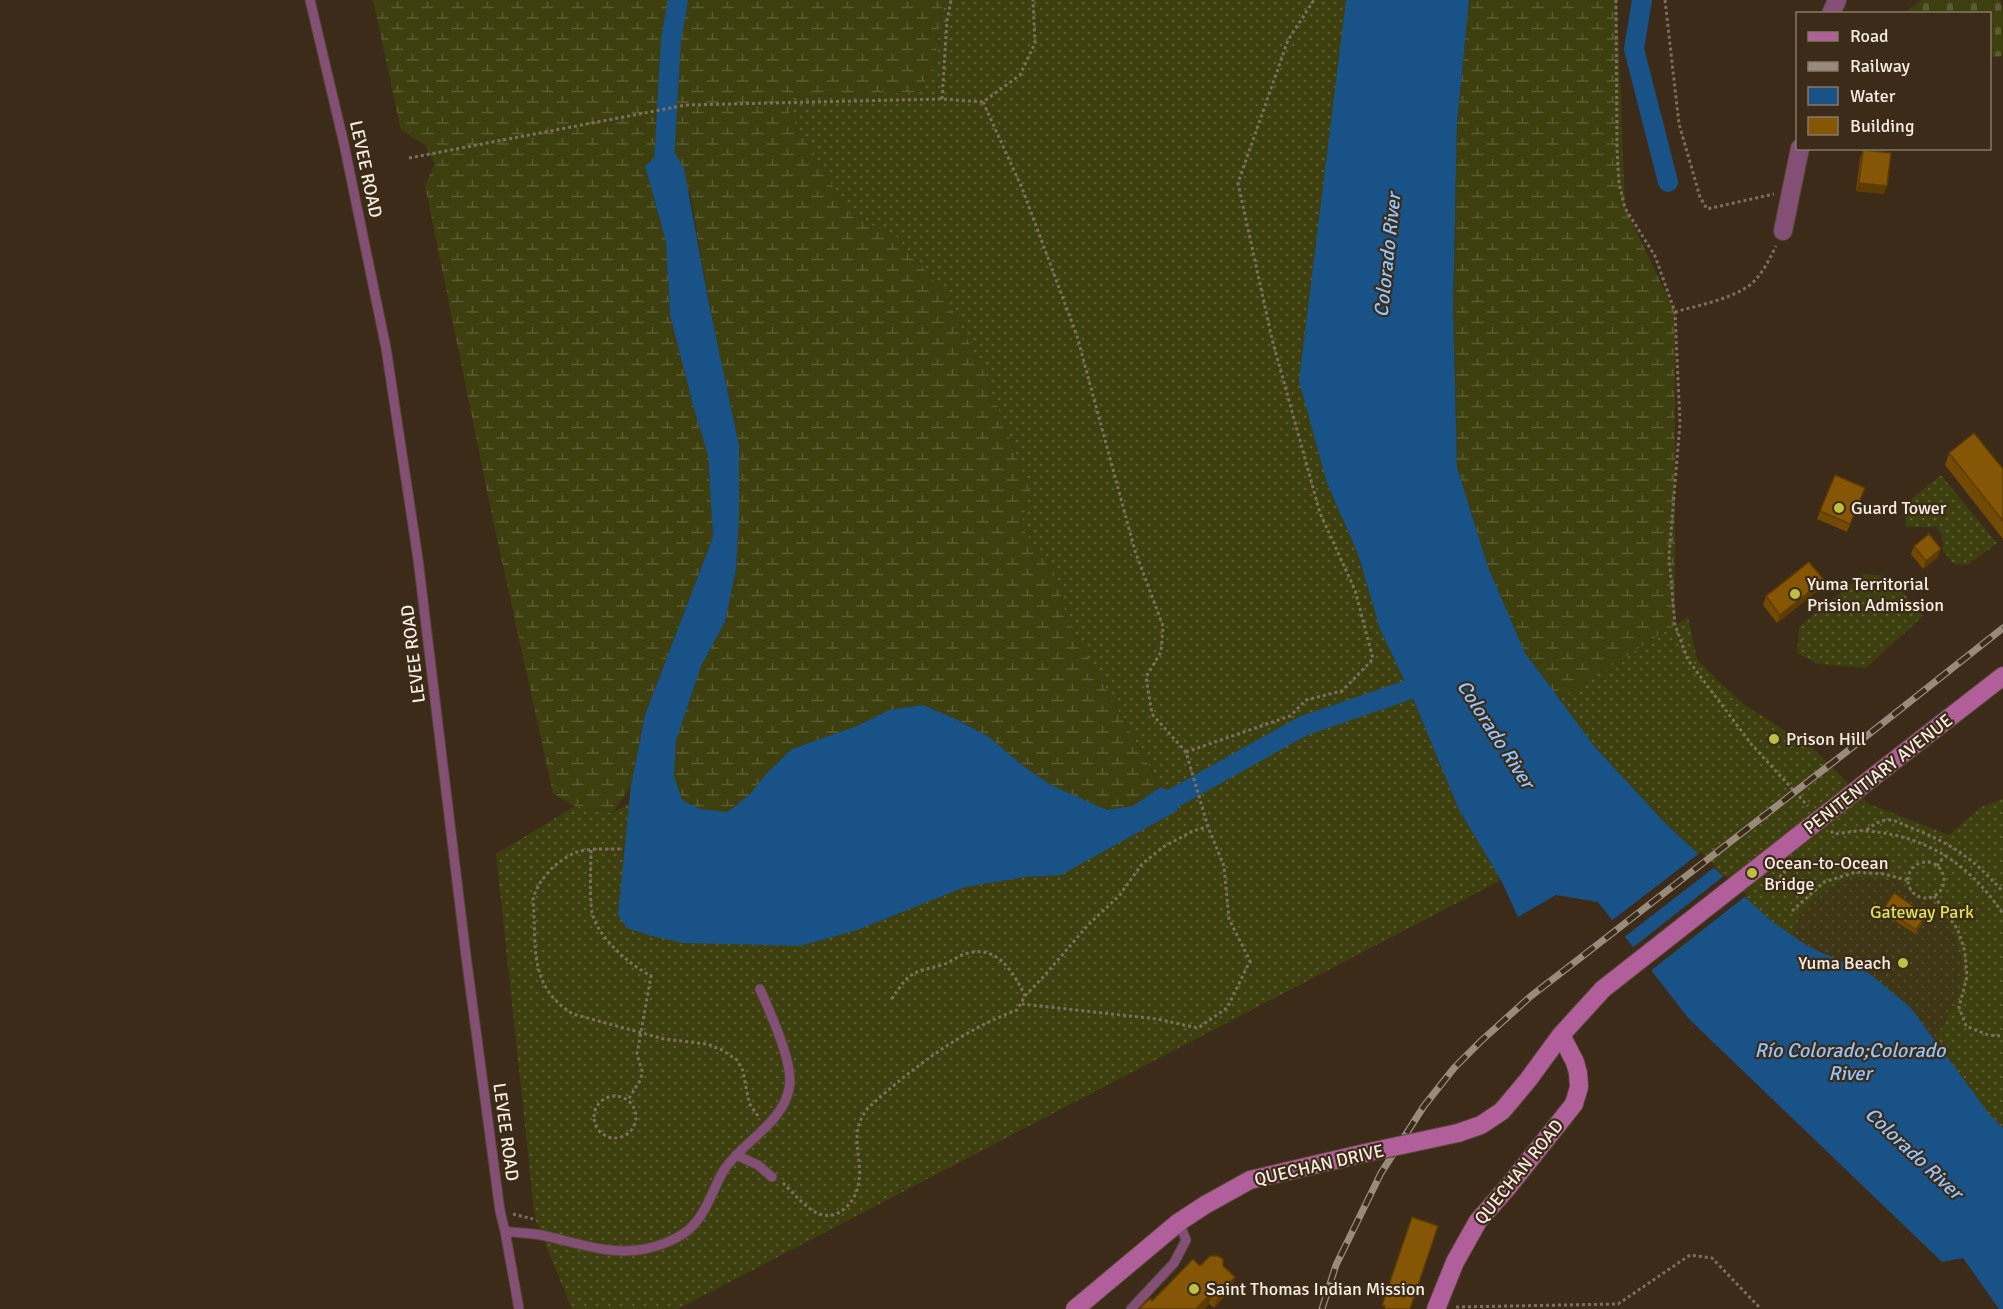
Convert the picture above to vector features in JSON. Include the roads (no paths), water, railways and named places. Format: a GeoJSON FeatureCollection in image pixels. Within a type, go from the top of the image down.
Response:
{"type":"FeatureCollection","features":[{"type":"Feature","properties":{"kind":"street"},"geometry":{"type":"LineString","coordinates":[[1783,231],[1800,150]]}},
{"type":"Feature","properties":{"kind":"street","name":"PENITENTIARY AVENUE"},"geometry":{"type":"LineString","coordinates":[[1561,1035],[1603,989],[2003,676]]}},
{"type":"Feature","properties":{"kind":"street","name":"QUECHAN DRIVE"},"geometry":{"type":"LineString","coordinates":[[1075,1309],[1179,1222],[1250,1180],[1458,1133],[1481,1125],[1502,1111],[1561,1035]]}},
{"type":"Feature","properties":{"kind":"street","name":"QUECHAN ROAD"},"geometry":{"type":"LineString","coordinates":[[1436,1308],[1455,1262],[1478,1221],[1574,1104],[1579,1087],[1578,1073],[1561,1035]]}},
{"type":"Feature","properties":{"kind":"lane","name":"LEVEE ROAD"},"geometry":{"type":"LineString","coordinates":[[310,0],[344,144],[386,348],[418,559],[466,956],[500,1211],[519,1309]]}},
{"type":"Feature","properties":{"kind":"lane"},"geometry":{"type":"LineString","coordinates":[[505,1232],[540,1235],[570,1243],[622,1251],[643,1249],[668,1242],[681,1235],[696,1222],[725,1169],[736,1155],[777,1116],[790,1088],[789,1070],[760,989]]}},
{"type":"Feature","properties":{"kind":"lane"},"geometry":{"type":"LineString","coordinates":[[736,1155],[759,1165],[772,1177]]}},
{"type":"Feature","properties":{"kind":"lane"},"geometry":{"type":"LineString","coordinates":[[1131,1309],[1174,1263],[1186,1240],[1179,1222]]}},
{"type":"Feature","properties":{"kind":"water","name":"Río Colorado;Colorado River"},"geometry":{"type":"Polygon","coordinates":[[[1346,0],[1469,0],[1457,124],[1453,307],[1457,467],[1488,567],[1525,653],[1595,747],[1666,824],[1770,920],[1809,947],[1870,974],[1910,1007],[1990,1115],[2003,1128],[2003,1309],[1999,1309],[1963,1258],[1942,1262],[1689,1019],[1598,902],[1556,895],[1518,917],[1501,880],[1459,810],[1414,701],[1380,629],[1358,554],[1327,483],[1299,381],[1346,0]]]}},
{"type":"Feature","properties":{"kind":"water"},"geometry":{"type":"Polygon","coordinates":[[[662,153],[675,153],[684,168],[709,304],[739,445],[736,569],[725,622],[701,666],[676,741],[674,776],[682,800],[700,809],[728,812],[749,795],[767,773],[792,749],[857,726],[889,710],[923,705],[989,737],[1022,765],[1051,785],[1107,810],[1133,806],[1161,787],[1179,796],[1177,811],[1061,875],[1025,877],[965,887],[857,930],[800,946],[683,943],[627,928],[618,915],[631,785],[645,715],[713,537],[708,455],[670,315],[666,242],[645,166],[662,153]]]}},
{"type":"Feature","properties":{"kind":"waterway"},"geometry":{"type":"LineString","coordinates":[[663,180],[671,40],[678,0]]}},
{"type":"Feature","properties":{"kind":"waterway"},"geometry":{"type":"LineString","coordinates":[[1642,0],[1634,49],[1668,182]]}},
{"type":"Feature","properties":{"kind":"waterway"},"geometry":{"type":"LineString","coordinates":[[1156,808],[1303,726],[1434,681]]}},
{"type":"Feature","properties":{"kind":"railway"},"geometry":{"type":"LineString","coordinates":[[1322,1309],[1336,1265],[1381,1173],[1424,1106],[1454,1068],[1531,996],[2003,628]]}},
{"type":"Feature","properties":{"kind":"place","name":"Guard Tower"},"geometry":{"type":"Point","coordinates":[1839,508]}},
{"type":"Feature","properties":{"kind":"place","name":"Yuma Territorial Prision Admission"},"geometry":{"type":"Point","coordinates":[1795,594]}},
{"type":"Feature","properties":{"kind":"place","name":"Prison Hill"},"geometry":{"type":"Point","coordinates":[1774,739]}},
{"type":"Feature","properties":{"kind":"place","name":"Ocean-to-Ocean Bridge"},"geometry":{"type":"Point","coordinates":[1752,873]}},
{"type":"Feature","properties":{"kind":"place","name":"Yuma Beach"},"geometry":{"type":"Point","coordinates":[1903,963]}},
{"type":"Feature","properties":{"kind":"place","name":"Saint Thomas Indian Mission"},"geometry":{"type":"Point","coordinates":[1194,1289]}},
{"type":"Feature","properties":{"kind":"water label","name":"Colorado River"},"geometry":{"type":"Point","coordinates":[1387,255]}},
{"type":"Feature","properties":{"kind":"water label","name":"Colorado River"},"geometry":{"type":"Point","coordinates":[1496,734]}},
{"type":"Feature","properties":{"kind":"water label","name":"Colorado River"},"geometry":{"type":"Point","coordinates":[1914,1153]}},
{"type":"Feature","properties":{"kind":"park label","name":"Gateway Park"},"geometry":{"type":"Point","coordinates":[1922,912]}}]}
